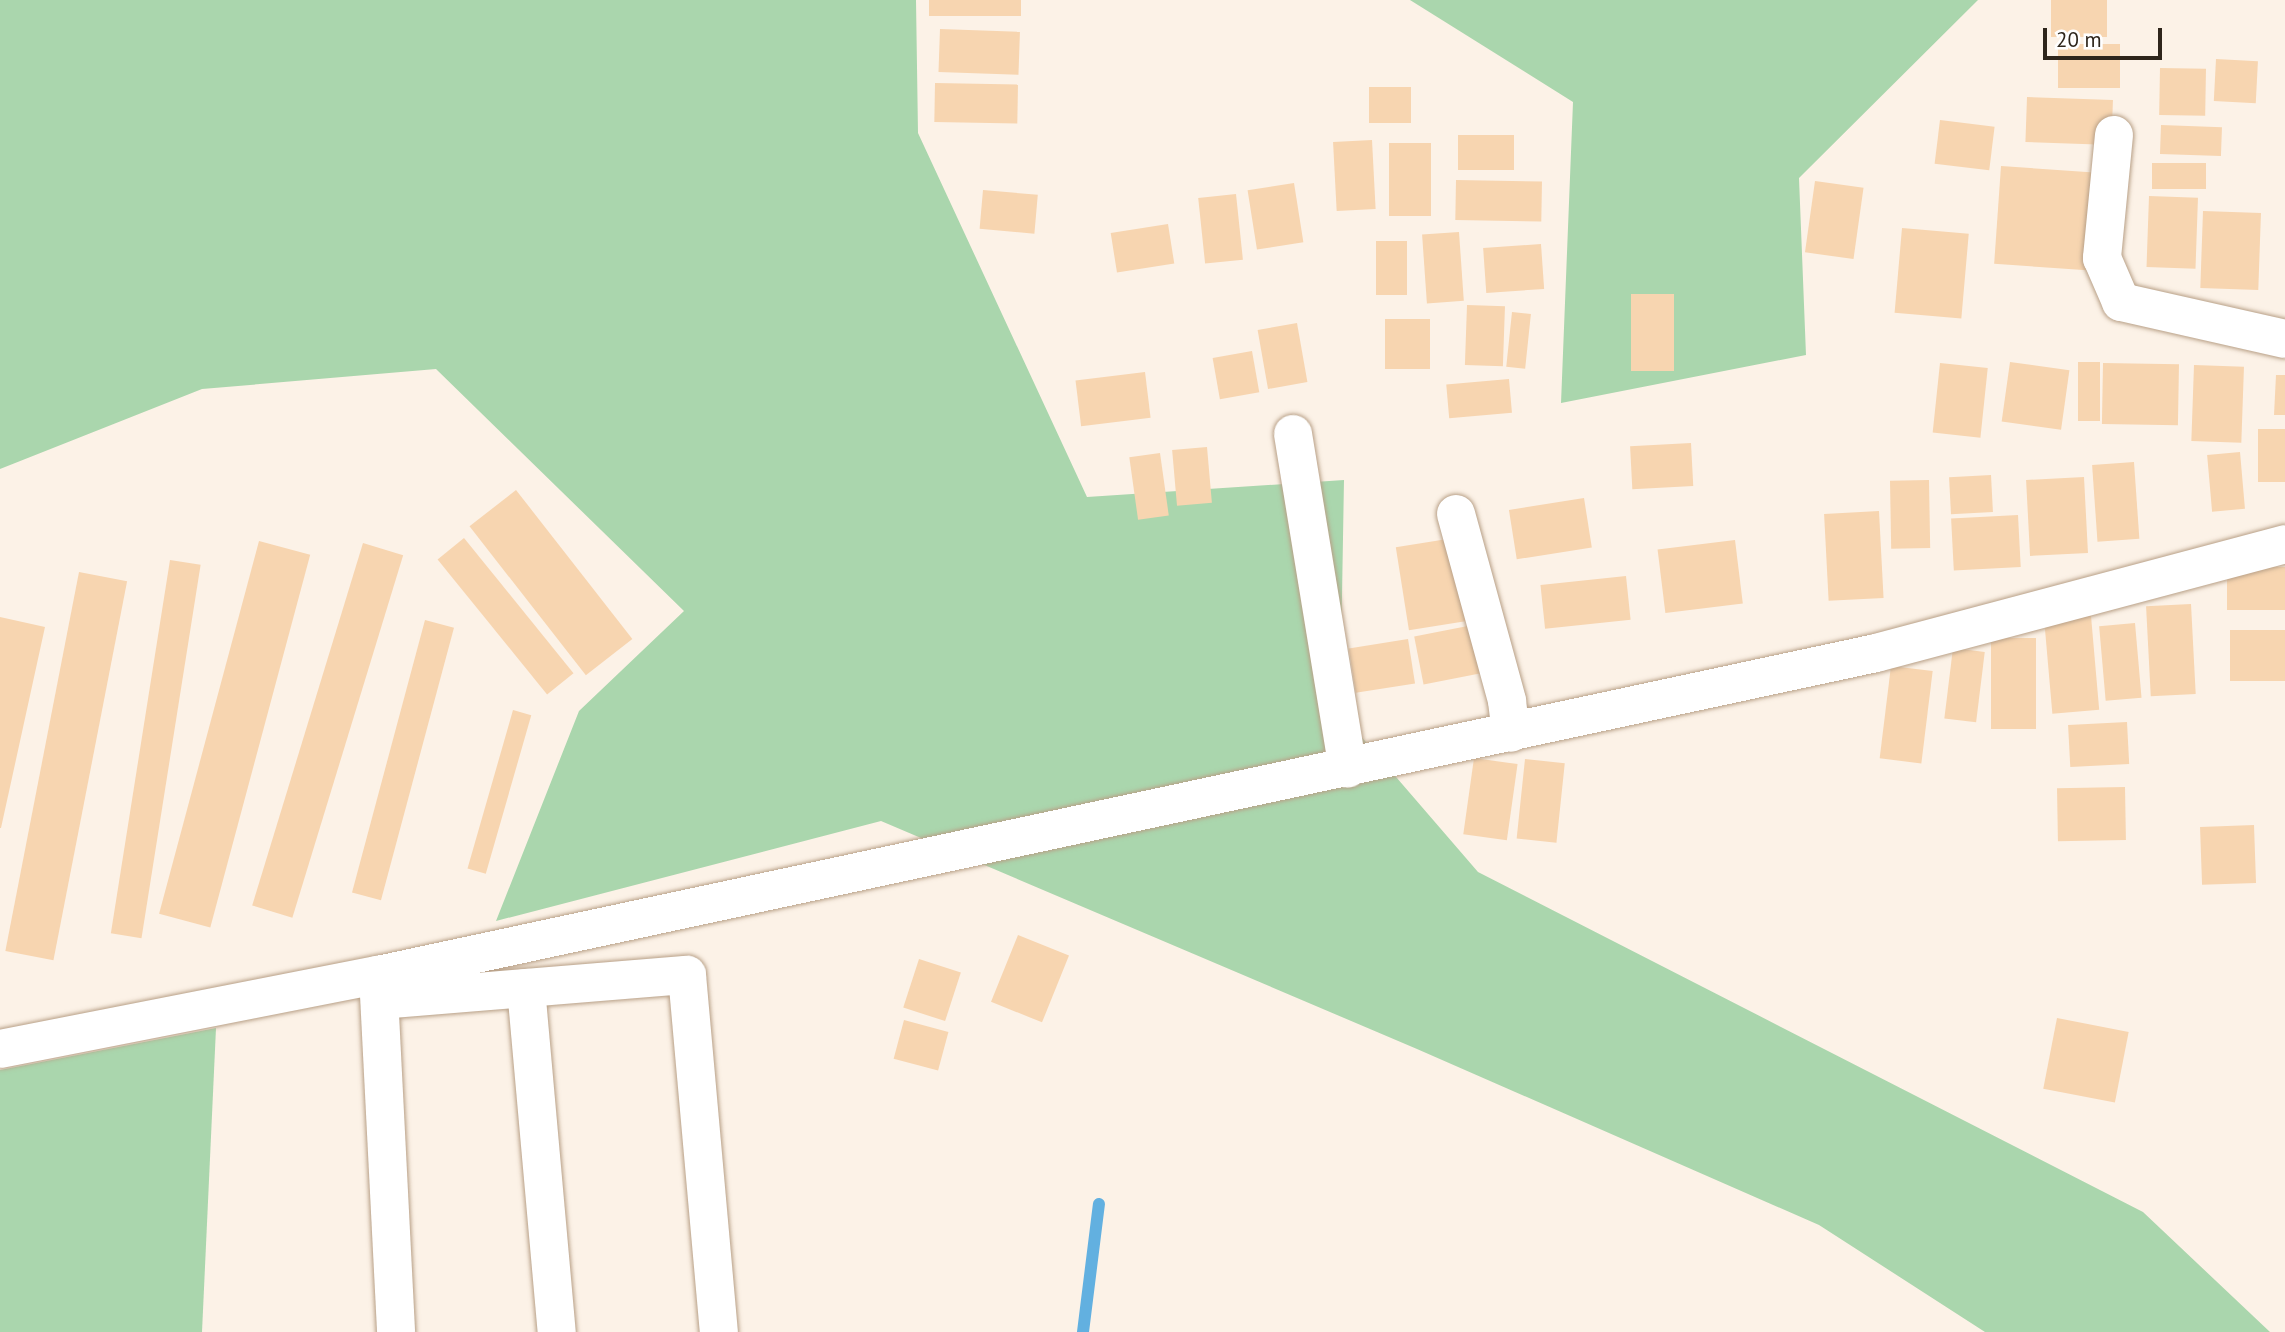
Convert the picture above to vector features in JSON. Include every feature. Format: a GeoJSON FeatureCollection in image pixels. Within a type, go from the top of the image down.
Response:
{"type":"FeatureCollection","features":[{"type":"Feature","properties":{"kind":"street"},"geometry":{"type":"LineString","coordinates":[[2114,135],[2102,258],[2121,302],[2285,339]]}},
{"type":"Feature","properties":{"kind":"street"},"geometry":{"type":"LineString","coordinates":[[1293,434],[1348,769]]}},
{"type":"Feature","properties":{"kind":"street"},"geometry":{"type":"LineString","coordinates":[[1456,514],[1507,701],[1511,733]]}},
{"type":"Feature","properties":{"kind":"street"},"geometry":{"type":"LineString","coordinates":[[0,1049],[379,987],[1876,653],[2285,544]]}},
{"type":"Feature","properties":{"kind":"street"},"geometry":{"type":"LineString","coordinates":[[379,987],[526,988],[688,975],[719,1332]]}},
{"type":"Feature","properties":{"kind":"street"},"geometry":{"type":"LineString","coordinates":[[379,987],[396,1332]]}},
{"type":"Feature","properties":{"kind":"street"},"geometry":{"type":"LineString","coordinates":[[526,988],[557,1332]]}},
{"type":"Feature","properties":{"kind":"green space"},"geometry":{"type":"Polygon","coordinates":[[[0,0],[916,0],[918,133],[1087,497],[1344,480],[1340,712],[1478,872],[2143,1212],[2270,1332],[1985,1332],[1819,1225],[1417,1049],[881,821],[496,921],[579,711],[684,611],[436,369],[202,389],[0,469],[0,0]]]}},
{"type":"Feature","properties":{"kind":"green space"},"geometry":{"type":"Polygon","coordinates":[[[1410,0],[1978,0],[1799,178],[1806,355],[1561,403],[1573,102],[1410,0]]]}},
{"type":"Feature","properties":{"kind":"green space"},"geometry":{"type":"Polygon","coordinates":[[[216,1028],[202,1332],[0,1332],[0,1070],[216,1028]]]}},
{"type":"Feature","properties":{"kind":"building"},"geometry":{"type":"Polygon","coordinates":[[[929,0],[1021,0],[1021,16],[929,16],[929,0]]]}},
{"type":"Feature","properties":{"kind":"building"},"geometry":{"type":"Polygon","coordinates":[[[2051,0],[2107,0],[2107,37],[2051,37],[2051,0]]]}},
{"type":"Feature","properties":{"kind":"building"},"geometry":{"type":"Polygon","coordinates":[[[940,29],[1020,32],[1018,75],[938,72],[940,29]]]}},
{"type":"Feature","properties":{"kind":"building"},"geometry":{"type":"Polygon","coordinates":[[[2058,44],[2120,44],[2120,88],[2058,88],[2058,44]]]}},
{"type":"Feature","properties":{"kind":"building"},"geometry":{"type":"Polygon","coordinates":[[[2216,59],[2258,61],[2256,103],[2214,101],[2216,59]]]}},
{"type":"Feature","properties":{"kind":"building"},"geometry":{"type":"Polygon","coordinates":[[[2160,68],[2206,69],[2205,116],[2159,115],[2160,68]]]}},
{"type":"Feature","properties":{"kind":"building"},"geometry":{"type":"Polygon","coordinates":[[[935,83],[1018,84],[1017,123],[934,122],[935,83]]]}},
{"type":"Feature","properties":{"kind":"building"},"geometry":{"type":"Polygon","coordinates":[[[1369,87],[1411,87],[1411,123],[1369,123],[1369,87]]]}},
{"type":"Feature","properties":{"kind":"building"},"geometry":{"type":"Polygon","coordinates":[[[2027,97],[2113,100],[2111,145],[2025,142],[2027,97]]]}},
{"type":"Feature","properties":{"kind":"building"},"geometry":{"type":"Polygon","coordinates":[[[1940,120],[1995,127],[1989,170],[1935,164],[1940,120]]]}},
{"type":"Feature","properties":{"kind":"building"},"geometry":{"type":"Polygon","coordinates":[[[2161,125],[2222,127],[2221,156],[2160,154],[2161,125]]]}},
{"type":"Feature","properties":{"kind":"building"},"geometry":{"type":"Polygon","coordinates":[[[1458,135],[1514,135],[1514,170],[1458,170],[1458,135]]]}},
{"type":"Feature","properties":{"kind":"building"},"geometry":{"type":"Polygon","coordinates":[[[1372,140],[1376,209],[1337,211],[1333,142],[1372,140]]]}},
{"type":"Feature","properties":{"kind":"building"},"geometry":{"type":"Polygon","coordinates":[[[1389,143],[1431,143],[1431,216],[1389,216],[1389,143]]]}},
{"type":"Feature","properties":{"kind":"building"},"geometry":{"type":"Polygon","coordinates":[[[2152,163],[2206,163],[2206,189],[2152,189],[2152,163]]]}},
{"type":"Feature","properties":{"kind":"building"},"geometry":{"type":"Polygon","coordinates":[[[2001,166],[2094,172],[2087,270],[1994,264],[2001,166]]]}},
{"type":"Feature","properties":{"kind":"building"},"geometry":{"type":"Polygon","coordinates":[[[1456,180],[1542,182],[1541,221],[1455,220],[1456,180]]]}},
{"type":"Feature","properties":{"kind":"building"},"geometry":{"type":"Polygon","coordinates":[[[1815,181],[1864,188],[1854,259],[1805,252],[1815,181]]]}},
{"type":"Feature","properties":{"kind":"building"},"geometry":{"type":"Polygon","coordinates":[[[1294,183],[1303,242],[1257,250],[1248,190],[1294,183]]]}},
{"type":"Feature","properties":{"kind":"building"},"geometry":{"type":"Polygon","coordinates":[[[983,190],[1038,195],[1034,234],[980,229],[983,190]]]}},
{"type":"Feature","properties":{"kind":"building"},"geometry":{"type":"Polygon","coordinates":[[[1236,194],[1243,260],[1205,264],[1198,198],[1236,194]]]}},
{"type":"Feature","properties":{"kind":"building"},"geometry":{"type":"Polygon","coordinates":[[[2149,196],[2198,198],[2195,269],[2147,267],[2149,196]]]}},
{"type":"Feature","properties":{"kind":"building"},"geometry":{"type":"Polygon","coordinates":[[[2203,211],[2261,213],[2258,290],[2200,288],[2203,211]]]}},
{"type":"Feature","properties":{"kind":"building"},"geometry":{"type":"Polygon","coordinates":[[[1168,224],[1174,264],[1117,273],[1111,233],[1168,224]]]}},
{"type":"Feature","properties":{"kind":"building"},"geometry":{"type":"Polygon","coordinates":[[[1902,228],[1969,234],[1961,319],[1895,313],[1902,228]]]}},
{"type":"Feature","properties":{"kind":"building"},"geometry":{"type":"Polygon","coordinates":[[[1459,232],[1464,301],[1427,303],[1422,235],[1459,232]]]}},
{"type":"Feature","properties":{"kind":"building"},"geometry":{"type":"Polygon","coordinates":[[[1376,241],[1407,241],[1407,295],[1376,295],[1376,241]]]}},
{"type":"Feature","properties":{"kind":"building"},"geometry":{"type":"Polygon","coordinates":[[[1541,244],[1544,289],[1486,293],[1483,248],[1541,244]]]}},
{"type":"Feature","properties":{"kind":"building"},"geometry":{"type":"Polygon","coordinates":[[[1631,294],[1674,294],[1674,371],[1631,371],[1631,294]]]}},
{"type":"Feature","properties":{"kind":"building"},"geometry":{"type":"Polygon","coordinates":[[[1467,305],[1505,306],[1503,366],[1465,365],[1467,305]]]}},
{"type":"Feature","properties":{"kind":"building"},"geometry":{"type":"Polygon","coordinates":[[[1512,312],[1531,314],[1525,369],[1506,367],[1512,312]]]}},
{"type":"Feature","properties":{"kind":"building"},"geometry":{"type":"Polygon","coordinates":[[[1385,319],[1430,319],[1430,369],[1385,369],[1385,319]]]}},
{"type":"Feature","properties":{"kind":"building"},"geometry":{"type":"Polygon","coordinates":[[[1297,323],[1307,382],[1268,389],[1258,330],[1297,323]]]}},
{"type":"Feature","properties":{"kind":"building"},"geometry":{"type":"Polygon","coordinates":[[[1252,351],[1259,392],[1220,399],[1213,358],[1252,351]]]}},
{"type":"Feature","properties":{"kind":"building"},"geometry":{"type":"Polygon","coordinates":[[[2010,362],[2069,370],[2061,430],[2002,421],[2010,362]]]}},
{"type":"Feature","properties":{"kind":"building"},"geometry":{"type":"Polygon","coordinates":[[[2078,362],[2100,362],[2100,421],[2078,421],[2078,362]]]}},
{"type":"Feature","properties":{"kind":"building"},"geometry":{"type":"Polygon","coordinates":[[[1940,363],[1988,368],[1980,438],[1933,433],[1940,363]]]}},
{"type":"Feature","properties":{"kind":"building"},"geometry":{"type":"Polygon","coordinates":[[[2103,363],[2179,364],[2178,425],[2102,424],[2103,363]]]}},
{"type":"Feature","properties":{"kind":"building"},"geometry":{"type":"Polygon","coordinates":[[[2194,365],[2244,367],[2241,443],[2191,441],[2194,365]]]}},
{"type":"Feature","properties":{"kind":"building"},"geometry":{"type":"Polygon","coordinates":[[[1145,372],[1151,418],[1081,426],[1076,381],[1145,372]]]}},
{"type":"Feature","properties":{"kind":"building"},"geometry":{"type":"Polygon","coordinates":[[[2276,375],[2285,375],[2285,415],[2274,415],[2276,375]]]}},
{"type":"Feature","properties":{"kind":"building"},"geometry":{"type":"Polygon","coordinates":[[[1509,379],[1512,413],[1449,418],[1446,384],[1509,379]]]}},
{"type":"Feature","properties":{"kind":"building"},"geometry":{"type":"Polygon","coordinates":[[[2258,429],[2285,429],[2285,482],[2258,482],[2258,429]]]}},
{"type":"Feature","properties":{"kind":"building"},"geometry":{"type":"Polygon","coordinates":[[[1691,443],[1693,486],[1632,489],[1630,446],[1691,443]]]}},
{"type":"Feature","properties":{"kind":"building"},"geometry":{"type":"Polygon","coordinates":[[[1207,447],[1212,503],[1177,506],[1172,450],[1207,447]]]}},
{"type":"Feature","properties":{"kind":"building"},"geometry":{"type":"Polygon","coordinates":[[[2240,452],[2245,509],[2212,512],[2207,455],[2240,452]]]}},
{"type":"Feature","properties":{"kind":"building"},"geometry":{"type":"Polygon","coordinates":[[[1160,453],[1169,515],[1138,520],[1129,457],[1160,453]]]}},
{"type":"Feature","properties":{"kind":"building"},"geometry":{"type":"Polygon","coordinates":[[[2134,462],[2139,539],[2097,542],[2092,465],[2134,462]]]}},
{"type":"Feature","properties":{"kind":"building"},"geometry":{"type":"Polygon","coordinates":[[[1991,475],[1993,512],[1951,514],[1949,477],[1991,475]]]}},
{"type":"Feature","properties":{"kind":"building"},"geometry":{"type":"Polygon","coordinates":[[[2084,477],[2088,553],[2030,556],[2026,480],[2084,477]]]}},
{"type":"Feature","properties":{"kind":"building"},"geometry":{"type":"Polygon","coordinates":[[[1929,480],[1930,548],[1891,549],[1890,481],[1929,480]]]}},
{"type":"Feature","properties":{"kind":"building"},"geometry":{"type":"Polygon","coordinates":[[[516,490],[632,639],[586,675],[470,526],[516,490]]]}},
{"type":"Feature","properties":{"kind":"building"},"geometry":{"type":"Polygon","coordinates":[[[1584,498],[1592,547],[1517,559],[1509,510],[1584,498]]]}},
{"type":"Feature","properties":{"kind":"building"},"geometry":{"type":"Polygon","coordinates":[[[1879,511],[1884,598],[1829,601],[1824,514],[1879,511]]]}},
{"type":"Feature","properties":{"kind":"building"},"geometry":{"type":"Polygon","coordinates":[[[2018,515],[2021,567],[1954,570],[1951,519],[2018,515]]]}},
{"type":"Feature","properties":{"kind":"building"},"geometry":{"type":"Polygon","coordinates":[[[1460,537],[1473,620],[1409,630],[1396,547],[1460,537]]]}},
{"type":"Feature","properties":{"kind":"building"},"geometry":{"type":"Polygon","coordinates":[[[464,538],[574,673],[547,695],[438,559],[464,538]]]}},
{"type":"Feature","properties":{"kind":"building"},"geometry":{"type":"Polygon","coordinates":[[[1735,540],[1743,604],[1665,613],[1658,550],[1735,540]]]}},
{"type":"Feature","properties":{"kind":"building"},"geometry":{"type":"Polygon","coordinates":[[[259,541],[310,555],[210,928],[159,914],[259,541]]]}},
{"type":"Feature","properties":{"kind":"building"},"geometry":{"type":"Polygon","coordinates":[[[363,543],[403,555],[292,918],[252,905],[363,543]]]}},
{"type":"Feature","properties":{"kind":"building"},"geometry":{"type":"Polygon","coordinates":[[[170,560],[201,565],[141,938],[111,933],[170,560]]]}},
{"type":"Feature","properties":{"kind":"building"},"geometry":{"type":"Polygon","coordinates":[[[2227,567],[2285,567],[2285,610],[2227,610],[2227,567]]]}},
{"type":"Feature","properties":{"kind":"building"},"geometry":{"type":"Polygon","coordinates":[[[79,572],[127,581],[53,960],[5,951],[79,572]]]}},
{"type":"Feature","properties":{"kind":"building"},"geometry":{"type":"Polygon","coordinates":[[[1626,576],[1631,620],[1545,629],[1540,585],[1626,576]]]}},
{"type":"Feature","properties":{"kind":"building"},"geometry":{"type":"Polygon","coordinates":[[[2191,604],[2196,694],[2151,696],[2146,606],[2191,604]]]}},
{"type":"Feature","properties":{"kind":"building"},"geometry":{"type":"Polygon","coordinates":[[[2091,616],[2099,710],[2052,714],[2044,620],[2091,616]]]}},
{"type":"Feature","properties":{"kind":"building"},"geometry":{"type":"Polygon","coordinates":[[[0,617],[45,627],[1,828],[0,828],[0,617]]]}},
{"type":"Feature","properties":{"kind":"building"},"geometry":{"type":"Polygon","coordinates":[[[425,620],[454,628],[381,900],[352,892],[425,620]]]}},
{"type":"Feature","properties":{"kind":"building"},"geometry":{"type":"Polygon","coordinates":[[[2135,623],[2142,698],[2106,701],[2099,626],[2135,623]]]}},
{"type":"Feature","properties":{"kind":"building"},"geometry":{"type":"Polygon","coordinates":[[[1478,624],[1487,672],[1424,685],[1414,636],[1478,624]]]}},
{"type":"Feature","properties":{"kind":"building"},"geometry":{"type":"Polygon","coordinates":[[[2230,630],[2285,630],[2285,681],[2230,681],[2230,630]]]}},
{"type":"Feature","properties":{"kind":"building"},"geometry":{"type":"Polygon","coordinates":[[[1991,638],[2036,638],[2036,729],[1991,729],[1991,638]]]}},
{"type":"Feature","properties":{"kind":"building"},"geometry":{"type":"Polygon","coordinates":[[[1408,639],[1415,683],[1356,693],[1349,648],[1408,639]]]}},
{"type":"Feature","properties":{"kind":"building"},"geometry":{"type":"Polygon","coordinates":[[[1953,648],[1985,652],[1976,722],[1944,718],[1953,648]]]}},
{"type":"Feature","properties":{"kind":"building"},"geometry":{"type":"Polygon","coordinates":[[[1891,666],[1933,671],[1921,763],[1880,758],[1891,666]]]}},
{"type":"Feature","properties":{"kind":"building"},"geometry":{"type":"Polygon","coordinates":[[[513,710],[531,715],[486,874],[468,869],[513,710]]]}},
{"type":"Feature","properties":{"kind":"building"},"geometry":{"type":"Polygon","coordinates":[[[2127,722],[2129,764],[2070,767],[2068,725],[2127,722]]]}},
{"type":"Feature","properties":{"kind":"building"},"geometry":{"type":"Polygon","coordinates":[[[1474,758],[1518,764],[1507,840],[1463,834],[1474,758]]]}},
{"type":"Feature","properties":{"kind":"building"},"geometry":{"type":"Polygon","coordinates":[[[1525,759],[1565,763],[1556,843],[1517,839],[1525,759]]]}},
{"type":"Feature","properties":{"kind":"building"},"geometry":{"type":"Polygon","coordinates":[[[2125,787],[2126,840],[2058,841],[2057,788],[2125,787]]]}},
{"type":"Feature","properties":{"kind":"building"},"geometry":{"type":"Polygon","coordinates":[[[2254,825],[2256,883],[2202,885],[2200,827],[2254,825]]]}},
{"type":"Feature","properties":{"kind":"building"},"geometry":{"type":"Polygon","coordinates":[[[1018,935],[1069,956],[1042,1022],[991,1002],[1018,935]]]}},
{"type":"Feature","properties":{"kind":"building"},"geometry":{"type":"Polygon","coordinates":[[[919,959],[961,973],[945,1021],[903,1008],[919,959]]]}},
{"type":"Feature","properties":{"kind":"building"},"geometry":{"type":"Polygon","coordinates":[[[2057,1018],[2129,1032],[2115,1103],[2043,1089],[2057,1018]]]}},
{"type":"Feature","properties":{"kind":"building"},"geometry":{"type":"Polygon","coordinates":[[[904,1020],[948,1032],[938,1071],[894,1059],[904,1020]]]}},
{"type":"Feature","properties":{"kind":"waterway"},"geometry":{"type":"LineString","coordinates":[[1083,1332],[1099,1204]]}}]}
